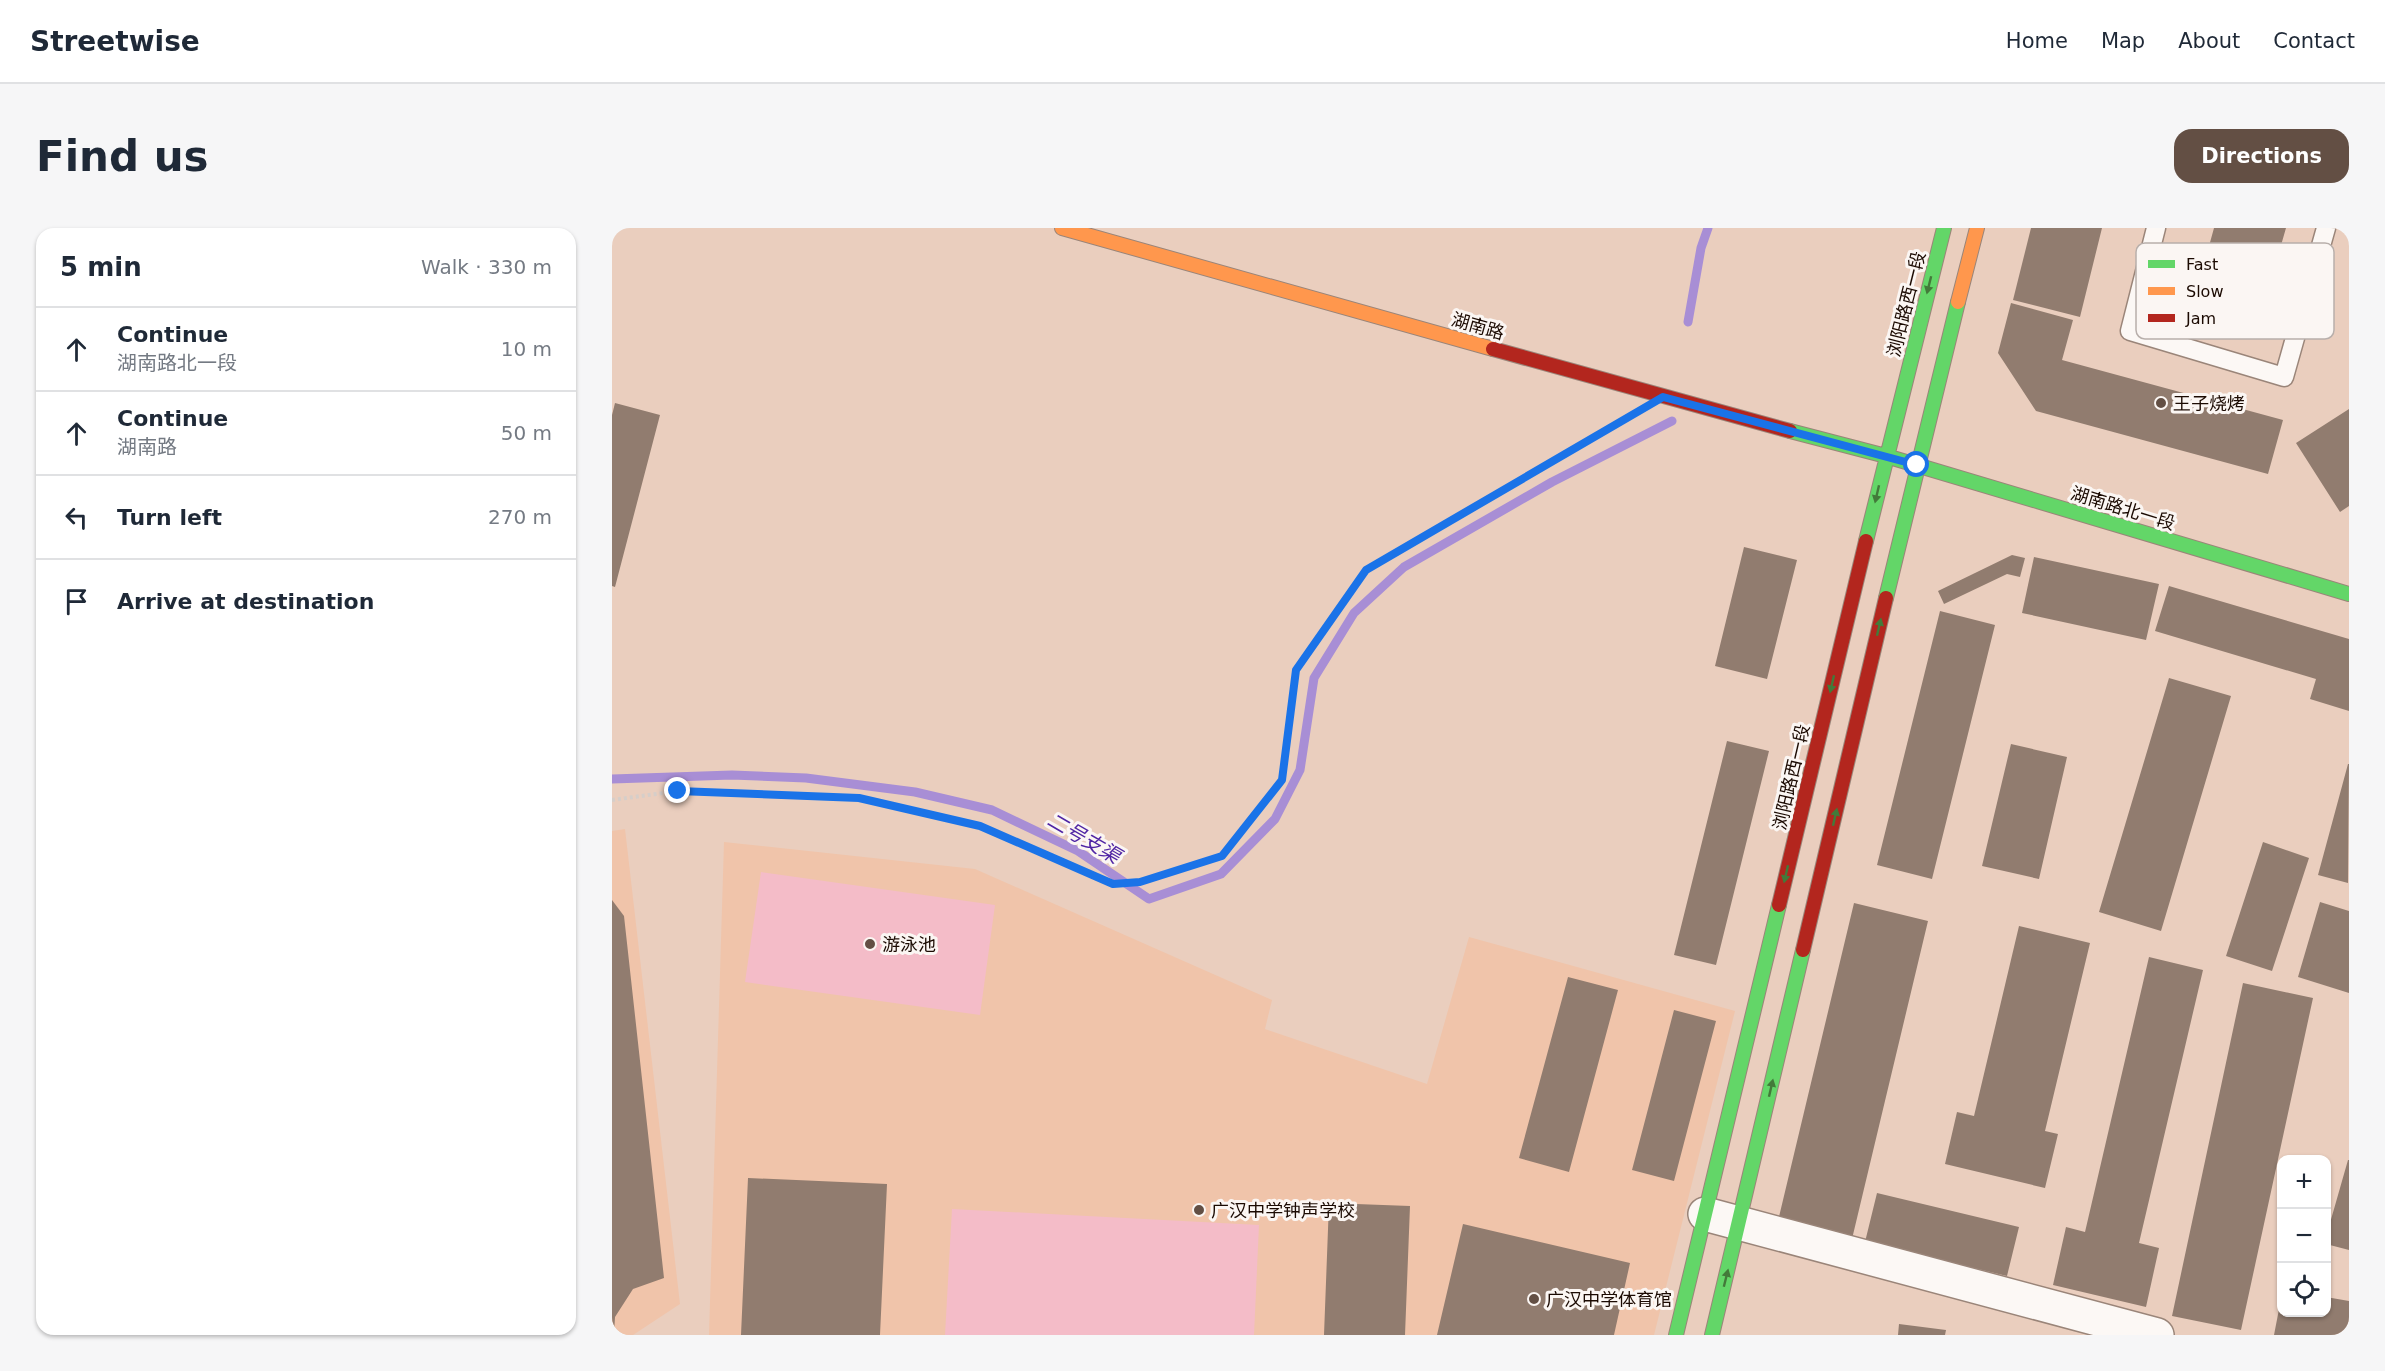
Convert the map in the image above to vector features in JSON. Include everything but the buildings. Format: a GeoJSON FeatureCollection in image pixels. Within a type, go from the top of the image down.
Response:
{"type":"FeatureCollection","features":[{"type":"Feature","properties":{"kind":"street","name":"湖南路"},"geometry":{"type":"LineString","coordinates":[[1062,228],[1663,397],[1886,456]]}},
{"type":"Feature","properties":{"kind":"street","name":"浏阳路西一段"},"geometry":{"type":"LineString","coordinates":[[1676,1335],[1886,456],[1944,228]]}},
{"type":"Feature","properties":{"kind":"street"},"geometry":{"type":"LineString","coordinates":[[1712,1335],[1917,465],[1977,228]]}},
{"type":"Feature","properties":{"kind":"street","name":"湖南路北一段"},"geometry":{"type":"LineString","coordinates":[[1886,456],[2349,594]]}},
{"type":"Feature","properties":{"kind":"street"},"geometry":{"type":"LineString","coordinates":[[1705,1214],[2157,1335]]}},
{"type":"Feature","properties":{"kind":"lane"},"geometry":{"type":"LineString","coordinates":[[2152,243],[2156,228]]}},
{"type":"Feature","properties":{"kind":"lane"},"geometry":{"type":"LineString","coordinates":[[2322,243],[2326,228]]}},
{"type":"Feature","properties":{"kind":"lane"},"geometry":{"type":"LineString","coordinates":[[2136,307],[2130,331],[2136,333]]}},
{"type":"Feature","properties":{"kind":"lane"},"geometry":{"type":"LineString","coordinates":[[2157,339],[2284,377],[2295,339]]}},
{"type":"Feature","properties":{"kind":"path"},"geometry":{"type":"LineString","coordinates":[[612,800],[678,791],[859,798],[980,826],[1113,884],[1140,882],[1222,856],[1282,780],[1296,670],[1366,570],[1663,397]]}},
{"type":"Feature","properties":{"kind":"shaded area"},"geometry":{"type":"Polygon","coordinates":[[[625,829],[680,1304],[633,1335],[612,1335],[612,831],[625,829]]]}},
{"type":"Feature","properties":{"kind":"shaded area","name":"广汉中学钟声学校"},"geometry":{"type":"Polygon","coordinates":[[[724,842],[975,869],[1272,1000],[1265,1029],[1427,1084],[1469,937],[1735,1011],[1654,1335],[709,1335],[724,842]]]}},
{"type":"Feature","properties":{"kind":"shaded area","name":"游泳池"},"geometry":{"type":"Polygon","coordinates":[[[761,872],[995,905],[980,1015],[745,982],[761,872]]]}},
{"type":"Feature","properties":{"kind":"shaded area"},"geometry":{"type":"Polygon","coordinates":[[[952,1209],[1259,1225],[1254,1335],[945,1335],[952,1209]]]}},
{"type":"Feature","properties":{"kind":"waterway","name":"二号支渠"},"geometry":{"type":"LineString","coordinates":[[1688,322],[1701,248],[1708,228]]}},
{"type":"Feature","properties":{"kind":"waterway","name":"二号支渠"},"geometry":{"type":"LineString","coordinates":[[612,779],[732,775],[806,778],[915,792],[992,810],[1078,851],[1149,899],[1221,874],[1275,819],[1300,770],[1314,678],[1354,613],[1404,567],[1552,482],[1672,421]]}},
{"type":"Feature","properties":{"kind":"traffic: fast"},"geometry":{"type":"LineString","coordinates":[[1866,541],[1944,228]]}},
{"type":"Feature","properties":{"kind":"traffic: fast"},"geometry":{"type":"LineString","coordinates":[[1886,598],[1958,302]]}},
{"type":"Feature","properties":{"kind":"traffic: fast"},"geometry":{"type":"LineString","coordinates":[[1790,431],[1886,456],[2349,594]]}},
{"type":"Feature","properties":{"kind":"traffic: fast"},"geometry":{"type":"LineString","coordinates":[[1676,1335],[1779,905]]}},
{"type":"Feature","properties":{"kind":"traffic: fast"},"geometry":{"type":"LineString","coordinates":[[1712,1335],[1803,950]]}},
{"type":"Feature","properties":{"kind":"traffic: slow"},"geometry":{"type":"LineString","coordinates":[[1062,228],[1493,349]]}},
{"type":"Feature","properties":{"kind":"traffic: slow"},"geometry":{"type":"LineString","coordinates":[[1958,302],[1977,228]]}},
{"type":"Feature","properties":{"kind":"traffic: jam"},"geometry":{"type":"LineString","coordinates":[[1493,349],[1790,431]]}},
{"type":"Feature","properties":{"kind":"traffic: jam"},"geometry":{"type":"LineString","coordinates":[[1779,905],[1866,541]]}},
{"type":"Feature","properties":{"kind":"traffic: jam"},"geometry":{"type":"LineString","coordinates":[[1803,950],[1886,598]]}},
{"type":"Feature","properties":{"kind":"place","name":"王子烧烤"},"geometry":{"type":"Point","coordinates":[2161,403]}},
{"type":"Feature","properties":{"kind":"place","name":"游泳池"},"geometry":{"type":"Point","coordinates":[870,944]}},
{"type":"Feature","properties":{"kind":"place","name":"广汉中学钟声学校"},"geometry":{"type":"Point","coordinates":[1199,1210]}},
{"type":"Feature","properties":{"kind":"place","name":"广汉中学体育馆"},"geometry":{"type":"Point","coordinates":[1534,1299]}},
{"type":"Feature","properties":{"kind":"route"},"geometry":{"type":"LineString","coordinates":[[678,791],[859,798],[980,826],[1113,884],[1140,882],[1222,856],[1282,780],[1296,670],[1366,570],[1663,397],[1917,465]]}}]}
